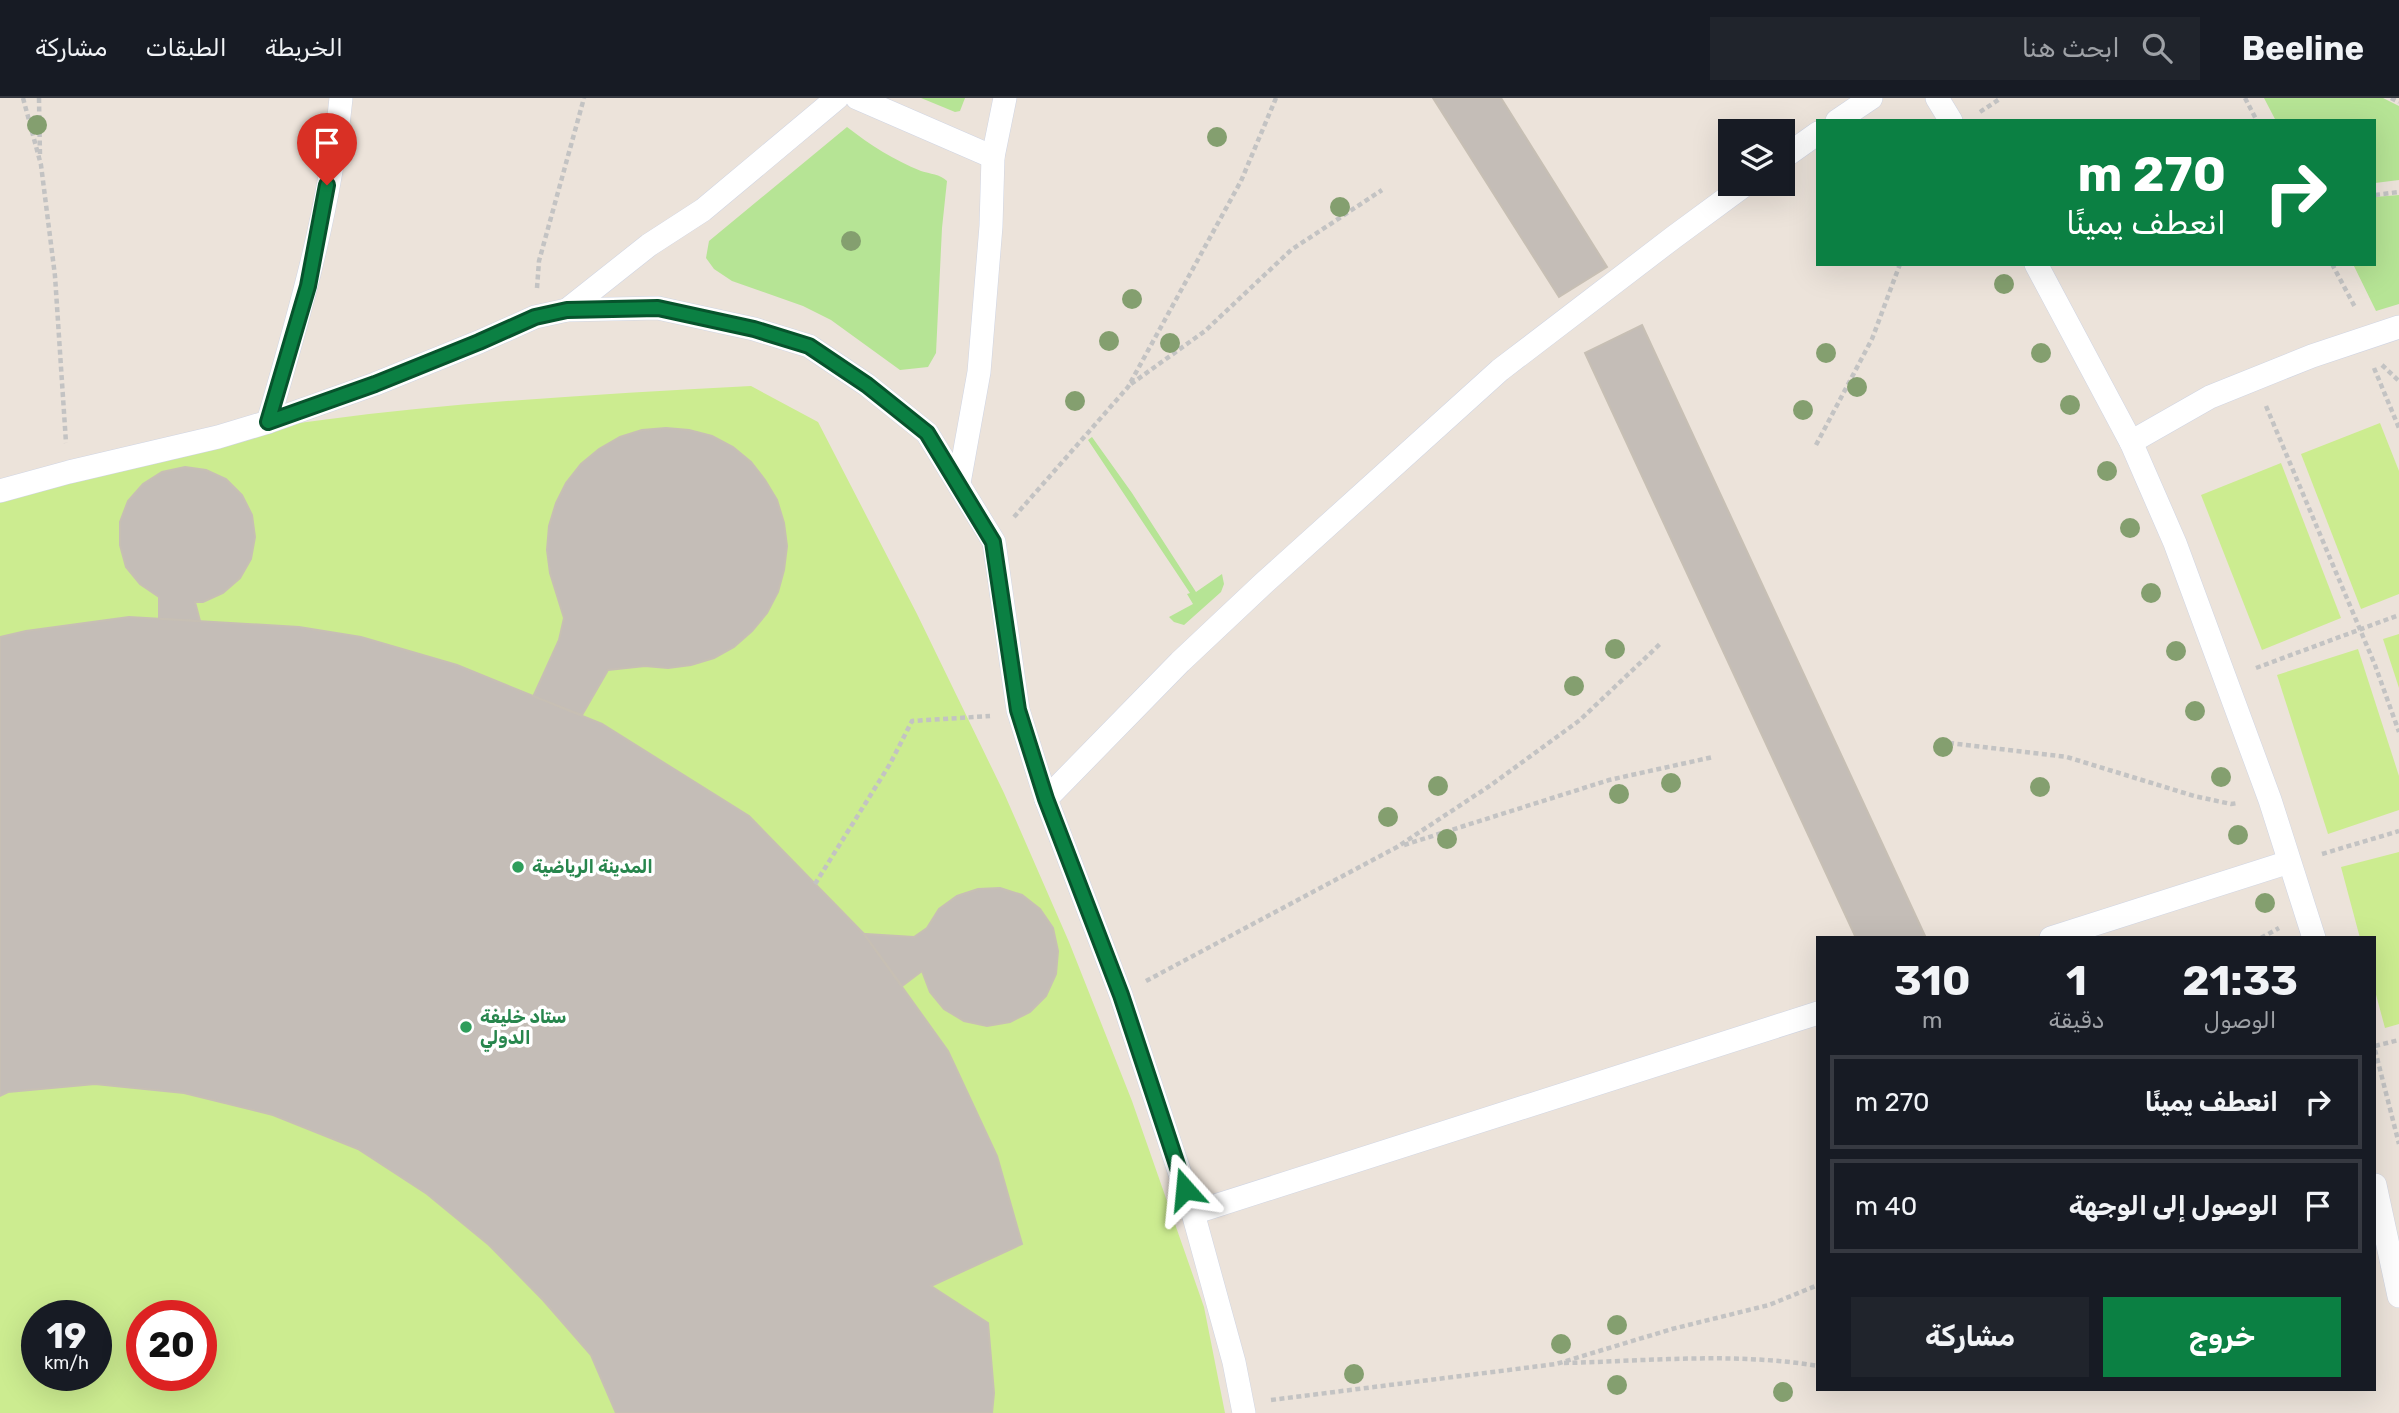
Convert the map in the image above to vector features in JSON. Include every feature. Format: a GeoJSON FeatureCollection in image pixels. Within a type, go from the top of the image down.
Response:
{"type":"FeatureCollection","features":[{"type":"Feature","properties":{"kind":"lane"},"geometry":{"type":"LineString","coordinates":[[268,422],[308,286],[320,230],[341,98]]}},
{"type":"Feature","properties":{"kind":"lane"},"geometry":{"type":"LineString","coordinates":[[567,310],[649,245],[702,210],[837,98]]}},
{"type":"Feature","properties":{"kind":"lane"},"geometry":{"type":"LineString","coordinates":[[857,98],[993,157]]}},
{"type":"Feature","properties":{"kind":"lane"},"geometry":{"type":"LineString","coordinates":[[959,483],[979,372],[991,226],[993,157],[1005,98]]}},
{"type":"Feature","properties":{"kind":"lane"},"geometry":{"type":"LineString","coordinates":[[1840,119],[1871,98]]}},
{"type":"Feature","properties":{"kind":"lane"},"geometry":{"type":"LineString","coordinates":[[1937,98],[1950,119]]}},
{"type":"Feature","properties":{"kind":"lane"},"geometry":{"type":"LineString","coordinates":[[1795,150],[1816,135]]}},
{"type":"Feature","properties":{"kind":"lane"},"geometry":{"type":"LineString","coordinates":[[1046,799],[1180,662],[1236,609],[1500,370],[1730,196]]}},
{"type":"Feature","properties":{"kind":"lane"},"geometry":{"type":"LineString","coordinates":[[2037,266],[2131,442],[2175,543],[2270,800],[2313,936]]}},
{"type":"Feature","properties":{"kind":"lane"},"geometry":{"type":"LineString","coordinates":[[0,491],[268,422],[386,380],[535,317],[567,310],[658,308],[754,329],[809,346],[867,385],[927,433],[993,542],[1018,710],[1046,799],[1121,995],[1193,1213],[1234,1362],[1243,1408]]}},
{"type":"Feature","properties":{"kind":"lane"},"geometry":{"type":"LineString","coordinates":[[2131,442],[2210,397],[2312,356],[2399,327]]}},
{"type":"Feature","properties":{"kind":"lane"},"geometry":{"type":"LineString","coordinates":[[2057,936],[2289,862]]}},
{"type":"Feature","properties":{"kind":"lane"},"geometry":{"type":"LineString","coordinates":[[1193,1213],[1816,1014]]}},
{"type":"Feature","properties":{"kind":"lane"},"geometry":{"type":"LineString","coordinates":[[2376,1189],[2399,1292]]}},
{"type":"Feature","properties":{"kind":"path"},"geometry":{"type":"LineString","coordinates":[[23,98],[41,165]]}},
{"type":"Feature","properties":{"kind":"path"},"geometry":{"type":"LineString","coordinates":[[39,98],[41,165],[55,276],[69,472]]}},
{"type":"Feature","properties":{"kind":"path"},"geometry":{"type":"LineString","coordinates":[[535,317],[539,261],[586,98]]}},
{"type":"Feature","properties":{"kind":"path"},"geometry":{"type":"LineString","coordinates":[[1128,387],[1241,181],[1276,98]]}},
{"type":"Feature","properties":{"kind":"path"},"geometry":{"type":"LineString","coordinates":[[1979,113],[2001,98]]}},
{"type":"Feature","properties":{"kind":"path"},"geometry":{"type":"LineString","coordinates":[[2245,98],[2256,119]]}},
{"type":"Feature","properties":{"kind":"path"},"geometry":{"type":"LineString","coordinates":[[2391,98],[2399,102]]}},
{"type":"Feature","properties":{"kind":"path"},"geometry":{"type":"LineString","coordinates":[[993,542],[1128,387],[1205,331],[1291,250],[1382,190]]}},
{"type":"Feature","properties":{"kind":"path"},"geometry":{"type":"LineString","coordinates":[[2376,195],[2399,192]]}},
{"type":"Feature","properties":{"kind":"path"},"geometry":{"type":"LineString","coordinates":[[1816,446],[1872,339],[1899,266]]}},
{"type":"Feature","properties":{"kind":"path"},"geometry":{"type":"LineString","coordinates":[[2362,338],[2398,425]]}},
{"type":"Feature","properties":{"kind":"path"},"geometry":{"type":"LineString","coordinates":[[2256,380],[2360,630],[2399,732]]}},
{"type":"Feature","properties":{"kind":"path"},"geometry":{"type":"LineString","coordinates":[[2256,668],[2399,615]]}},
{"type":"Feature","properties":{"kind":"path"},"geometry":{"type":"LineString","coordinates":[[1121,995],[1397,847],[1491,785],[1580,720],[1660,645]]}},
{"type":"Feature","properties":{"kind":"path"},"geometry":{"type":"LineString","coordinates":[[815,884],[890,764],[912,721],[985,717],[1018,710]]}},
{"type":"Feature","properties":{"kind":"path"},"geometry":{"type":"LineString","coordinates":[[1949,743],[2067,757],[2194,796],[2231,803],[2270,800]]}},
{"type":"Feature","properties":{"kind":"path"},"geometry":{"type":"LineString","coordinates":[[1397,847],[1609,780],[1713,757]]}},
{"type":"Feature","properties":{"kind":"path"},"geometry":{"type":"LineString","coordinates":[[2322,854],[2399,831]]}},
{"type":"Feature","properties":{"kind":"path"},"geometry":{"type":"LineString","coordinates":[[2376,1048],[2399,1040]]}},
{"type":"Feature","properties":{"kind":"path"},"geometry":{"type":"LineString","coordinates":[[2376,1052],[2399,1144]]}},
{"type":"Feature","properties":{"kind":"path"},"geometry":{"type":"LineString","coordinates":[[1556,1364],[1672,1329],[1769,1305],[1816,1286]]}},
{"type":"Feature","properties":{"kind":"path"},"geometry":{"type":"LineString","coordinates":[[1243,1408],[1556,1364],[1783,1360],[1816,1366]]}},
{"type":"Feature","properties":{"kind":"green space"},"geometry":{"type":"Polygon","coordinates":[[[921,98],[965,98],[960,111],[955,112],[921,98]]]}},
{"type":"Feature","properties":{"kind":"green space"},"geometry":{"type":"Polygon","coordinates":[[[2264,98],[2383,98],[2399,106],[2399,180],[2376,183],[2376,119],[2275,119],[2264,98]]]}},
{"type":"Feature","properties":{"kind":"green space"},"geometry":{"type":"Polygon","coordinates":[[[847,127],[892,157],[947,181],[936,353],[928,367],[900,370],[831,320],[803,306],[732,281],[714,269],[706,258],[709,241],[847,127]]]}},
{"type":"Feature","properties":{"kind":"green space"},"geometry":{"type":"Polygon","coordinates":[[[2399,195],[2399,304],[2376,311],[2354,266],[2376,266],[2376,197],[2399,195]]]}},
{"type":"Feature","properties":{"kind":"green space","name":"المدينة الرياضية"},"geometry":{"type":"Polygon","coordinates":[[[751,386],[818,422],[917,614],[1004,793],[1069,942],[1132,1101],[1204,1307],[1225,1413],[0,1413],[0,485],[201,440],[282,426],[376,413],[590,395],[751,386]]]}},
{"type":"Feature","properties":{"kind":"green space"},"geometry":{"type":"Polygon","coordinates":[[[2380,423],[2399,471],[2399,594],[2361,609],[2301,454],[2380,423]]]}},
{"type":"Feature","properties":{"kind":"green space"},"geometry":{"type":"Polygon","coordinates":[[[1092,437],[1196,592],[1222,574],[1224,584],[1221,592],[1184,625],[1169,617],[1193,604],[1187,594],[1190,593],[1088,440],[1092,437]]]}},
{"type":"Feature","properties":{"kind":"green space"},"geometry":{"type":"Polygon","coordinates":[[[2281,463],[2341,618],[2262,650],[2201,495],[2281,463]]]}},
{"type":"Feature","properties":{"kind":"green space"},"geometry":{"type":"Polygon","coordinates":[[[2399,634],[2399,688],[2383,639],[2399,634]]]}},
{"type":"Feature","properties":{"kind":"green space"},"geometry":{"type":"Polygon","coordinates":[[[2358,649],[2399,776],[2399,810],[2328,834],[2277,675],[2358,649]]]}},
{"type":"Feature","properties":{"kind":"green space"},"geometry":{"type":"Polygon","coordinates":[[[2399,852],[2399,1024],[2385,1028],[2376,995],[2376,936],[2359,936],[2341,867],[2399,852]]]}},
{"type":"Feature","properties":{"kind":"building"},"geometry":{"type":"Polygon","coordinates":[[[1433,98],[1501,98],[1607,267],[1559,297],[1433,98]]]}},
{"type":"Feature","properties":{"kind":"building"},"geometry":{"type":"Polygon","coordinates":[[[1642,325],[1925,936],[1855,936],[1585,353],[1642,325]]]}},
{"type":"Feature","properties":{"kind":"building"},"geometry":{"type":"Polygon","coordinates":[[[666,428],[712,436],[733,447],[751,462],[765,480],[777,500],[787,546],[778,592],[767,613],[752,631],[734,647],[714,658],[668,668],[645,666],[608,670],[582,715],[533,697],[559,640],[564,618],[550,573],[547,550],[549,526],[556,503],[566,483],[581,464],[599,449],[620,437],[642,430],[666,428]]]}},
{"type":"Feature","properties":{"kind":"building"},"geometry":{"type":"Polygon","coordinates":[[[185,467],[206,470],[226,479],[242,495],[252,515],[255,537],[251,559],[240,578],[223,593],[203,602],[195,602],[200,621],[159,619],[159,597],[140,584],[126,567],[120,545],[120,522],[128,501],[143,484],[162,472],[185,467]]]}},
{"type":"Feature","properties":{"kind":"building","name":"ستاد خليفة الدولي"},"geometry":{"type":"Polygon","coordinates":[[[129,617],[299,627],[361,637],[457,665],[602,724],[749,816],[864,934],[948,1051],[997,1156],[1022,1244],[931,1286],[988,1323],[994,1393],[992,1413],[616,1413],[591,1355],[543,1300],[489,1245],[427,1194],[358,1149],[273,1115],[184,1093],[95,1084],[8,1092],[0,1096],[0,637],[129,617]]]}},
{"type":"Feature","properties":{"kind":"building"},"geometry":{"type":"Polygon","coordinates":[[[1000,888],[1022,895],[1040,909],[1053,928],[1058,951],[1056,974],[1046,996],[1030,1012],[1010,1022],[987,1026],[964,1021],[944,1009],[930,992],[922,971],[902,986],[864,934],[914,937],[927,928],[939,909],[957,896],[978,889],[1000,888]]]}},
{"type":"Feature","properties":{"kind":"place","name":"المدينة الرياضية"},"geometry":{"type":"Point","coordinates":[518,867]}},
{"type":"Feature","properties":{"kind":"place","name":"ستاد خليفة الدولي"},"geometry":{"type":"Point","coordinates":[466,1027]}},
{"type":"Feature","properties":{"kind":"route"},"geometry":{"type":"LineString","coordinates":[[327,185],[308,286],[268,422],[375,384],[535,317],[567,310],[658,308],[754,329],[809,346],[867,385],[927,433],[993,542],[1018,710],[1046,799],[1121,995],[1185,1189]]}}]}
